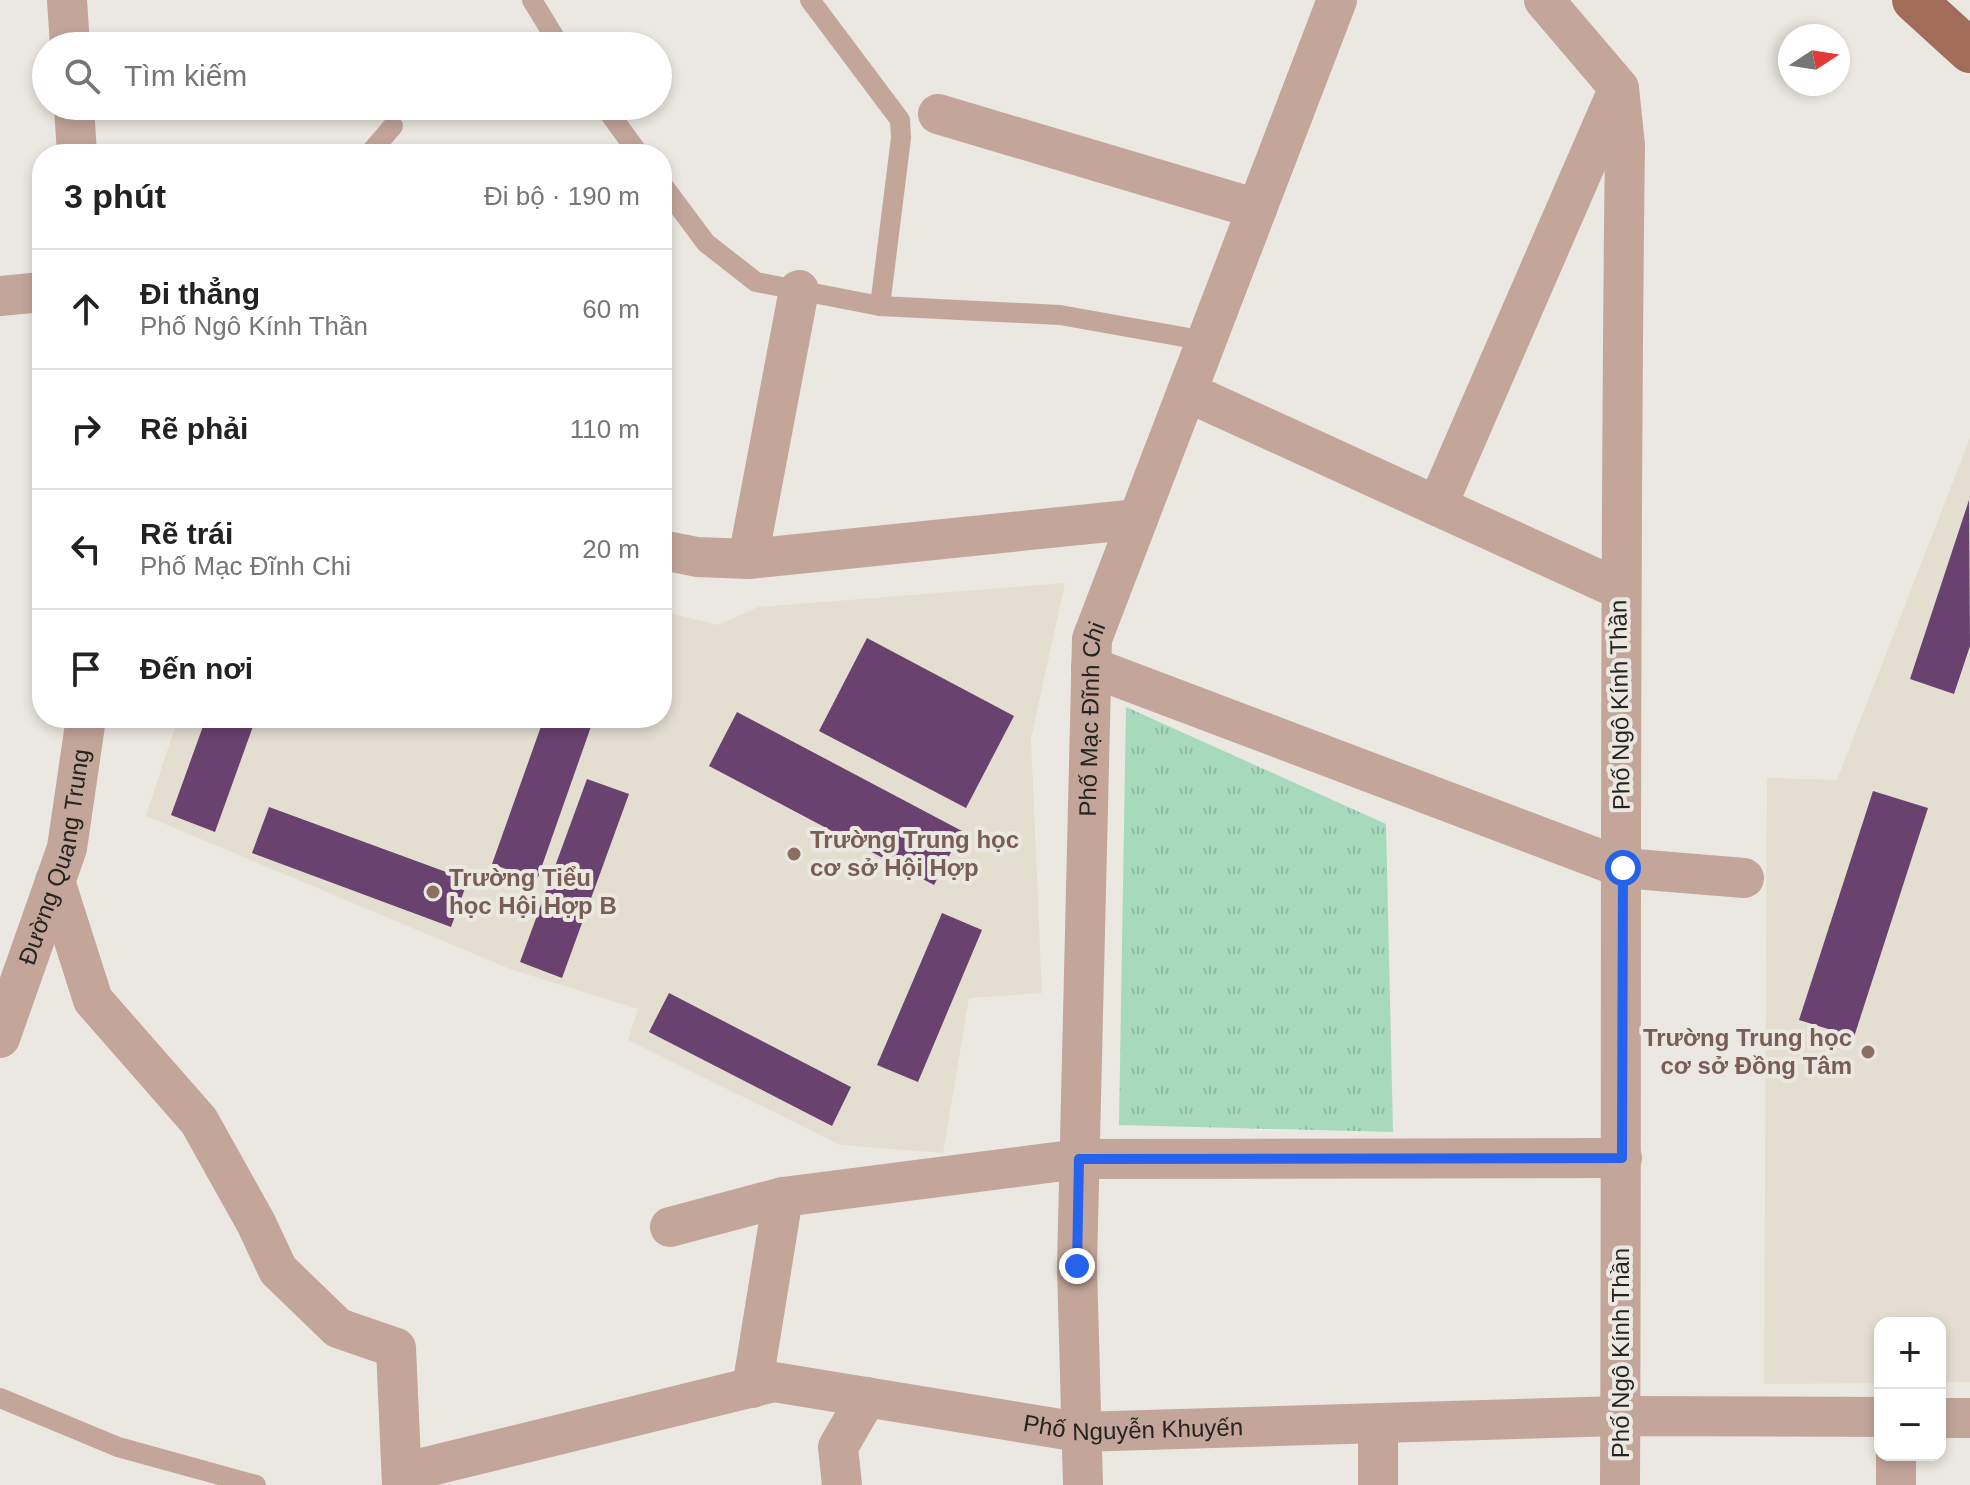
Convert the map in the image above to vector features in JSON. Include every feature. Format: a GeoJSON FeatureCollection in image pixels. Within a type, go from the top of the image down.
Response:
{"type":"FeatureCollection","features":[{"type":"Feature","properties":{"kind":"main road"},"geometry":{"type":"LineString","coordinates":[[1914,0],[1970,51]]}},
{"type":"Feature","properties":{"kind":"street"},"geometry":{"type":"LineString","coordinates":[[67,0],[69,32]]}},
{"type":"Feature","properties":{"kind":"street","name":"Phố Mạc Đĩnh Chi"},"geometry":{"type":"LineString","coordinates":[[1083,1485],[1079,1432],[1079,1159],[1092,639],[1337,0]]}},
{"type":"Feature","properties":{"kind":"street"},"geometry":{"type":"LineString","coordinates":[[1437,506],[1619,88],[1544,0]]}},
{"type":"Feature","properties":{"kind":"street","name":"Phố Ngô Kính Thần"},"geometry":{"type":"LineString","coordinates":[[1619,88],[1625,145],[1619,589],[1623,868],[1620,1485]]}},
{"type":"Feature","properties":{"kind":"street"},"geometry":{"type":"LineString","coordinates":[[938,114],[1257,209]]}},
{"type":"Feature","properties":{"kind":"street"},"geometry":{"type":"LineString","coordinates":[[75,120],[76,144]]}},
{"type":"Feature","properties":{"kind":"street"},"geometry":{"type":"LineString","coordinates":[[748,559],[799,290]]}},
{"type":"Feature","properties":{"kind":"street"},"geometry":{"type":"LineString","coordinates":[[0,296],[32,293]]}},
{"type":"Feature","properties":{"kind":"street"},"geometry":{"type":"LineString","coordinates":[[1187,392],[1619,589]]}},
{"type":"Feature","properties":{"kind":"street"},"geometry":{"type":"LineString","coordinates":[[672,552],[697,557],[748,559],[1138,519]]}},
{"type":"Feature","properties":{"kind":"street"},"geometry":{"type":"LineString","coordinates":[[1091,667],[1623,868],[1744,878]]}},
{"type":"Feature","properties":{"kind":"street","name":"Đường Quang Trung"},"geometry":{"type":"LineString","coordinates":[[0,1038],[67,848],[85,728]]}},
{"type":"Feature","properties":{"kind":"street"},"geometry":{"type":"LineString","coordinates":[[55,881],[93,1000],[199,1121],[256,1223],[278,1270],[338,1328],[396,1348],[402,1479]]}},
{"type":"Feature","properties":{"kind":"street"},"geometry":{"type":"LineString","coordinates":[[670,1227],[783,1197],[1079,1159],[1622,1158]]}},
{"type":"Feature","properties":{"kind":"street"},"geometry":{"type":"LineString","coordinates":[[752,1388],[783,1197]]}},
{"type":"Feature","properties":{"kind":"street","name":"Phố Nguyễn Khuyến"},"geometry":{"type":"LineString","coordinates":[[402,1479],[774,1382],[1079,1432],[1621,1416],[1874,1417]]}},
{"type":"Feature","properties":{"kind":"street"},"geometry":{"type":"LineString","coordinates":[[842,1485],[838,1447],[867,1397]]}},
{"type":"Feature","properties":{"kind":"street"},"geometry":{"type":"LineString","coordinates":[[1946,1418],[1970,1418]]}},
{"type":"Feature","properties":{"kind":"street"},"geometry":{"type":"LineString","coordinates":[[1378,1423],[1378,1485]]}},
{"type":"Feature","properties":{"kind":"street"},"geometry":{"type":"LineString","coordinates":[[1896,1461],[1896,1485]]}},
{"type":"Feature","properties":{"kind":"lane"},"geometry":{"type":"LineString","coordinates":[[532,0],[551,32]]}},
{"type":"Feature","properties":{"kind":"lane"},"geometry":{"type":"LineString","coordinates":[[810,0],[900,120],[901,138],[880,306]]}},
{"type":"Feature","properties":{"kind":"lane"},"geometry":{"type":"LineString","coordinates":[[614,120],[632,144]]}},
{"type":"Feature","properties":{"kind":"lane"},"geometry":{"type":"LineString","coordinates":[[378,144],[393,126]]}},
{"type":"Feature","properties":{"kind":"lane"},"geometry":{"type":"LineString","coordinates":[[672,205],[706,243],[756,282],[880,306],[1060,315],[1206,341]]}},
{"type":"Feature","properties":{"kind":"lane"},"geometry":{"type":"LineString","coordinates":[[0,1398],[118,1447],[256,1485]]}},
{"type":"Feature","properties":{"kind":"shaded area","name":"Trường Trung học cơ sở Đồng Tâm"},"geometry":{"type":"Polygon","coordinates":[[[1970,438],[1970,1382],[1946,1382],[1946,1317],[1874,1317],[1874,1383],[1764,1384],[1767,778],[1837,780],[1970,438]]]}},
{"type":"Feature","properties":{"kind":"shaded area","name":"Trường Trung học cơ sở Hội Hợp"},"geometry":{"type":"Polygon","coordinates":[[[1065,583],[1031,739],[1042,993],[969,998],[943,1153],[840,1145],[628,1040],[638,1009],[510,969],[146,816],[175,728],[672,728],[672,614],[718,625],[758,607],[1065,583]]]}},
{"type":"Feature","properties":{"kind":"green space"},"geometry":{"type":"Polygon","coordinates":[[[1126,707],[1386,824],[1393,1132],[1119,1125],[1126,707]]]}},
{"type":"Feature","properties":{"kind":"building"},"geometry":{"type":"Polygon","coordinates":[[[1969,500],[1970,646],[1954,694],[1910,679],[1969,500]]]}},
{"type":"Feature","properties":{"kind":"building"},"geometry":{"type":"Polygon","coordinates":[[[867,638],[1014,716],[966,808],[819,731],[867,638]]]}},
{"type":"Feature","properties":{"kind":"building"},"geometry":{"type":"Polygon","coordinates":[[[737,712],[962,831],[934,885],[709,766],[737,712]]]}},
{"type":"Feature","properties":{"kind":"building"},"geometry":{"type":"Polygon","coordinates":[[[202,728],[252,728],[215,832],[171,815],[202,728]]]}},
{"type":"Feature","properties":{"kind":"building"},"geometry":{"type":"Polygon","coordinates":[[[540,728],[590,728],[537,880],[492,864],[540,728]]]}},
{"type":"Feature","properties":{"kind":"building"},"geometry":{"type":"Polygon","coordinates":[[[587,779],[629,794],[562,978],[520,962],[587,779]]]}},
{"type":"Feature","properties":{"kind":"building"},"geometry":{"type":"Polygon","coordinates":[[[1873,791],[1928,808],[1854,1037],[1799,1020],[1873,791]]]}},
{"type":"Feature","properties":{"kind":"building"},"geometry":{"type":"Polygon","coordinates":[[[269,807],[468,880],[451,927],[252,853],[269,807]]]}},
{"type":"Feature","properties":{"kind":"building"},"geometry":{"type":"Polygon","coordinates":[[[942,913],[982,930],[918,1082],[877,1065],[942,913]]]}},
{"type":"Feature","properties":{"kind":"building"},"geometry":{"type":"Polygon","coordinates":[[[669,993],[851,1087],[832,1126],[649,1032],[669,993]]]}},
{"type":"Feature","properties":{"kind":"place","name":"Trường Trung học cơ sở Hội Hợp"},"geometry":{"type":"Point","coordinates":[794,854]}},
{"type":"Feature","properties":{"kind":"place","name":"Trường Tiểu học Hội Hợp B"},"geometry":{"type":"Point","coordinates":[433,892]}},
{"type":"Feature","properties":{"kind":"place","name":"Trường Trung học cơ sở Đồng Tâm"},"geometry":{"type":"Point","coordinates":[1868,1052]}},
{"type":"Feature","properties":{"kind":"route"},"geometry":{"type":"LineString","coordinates":[[1077,1266],[1079,1159],[1622,1158],[1623,868]]}}]}
